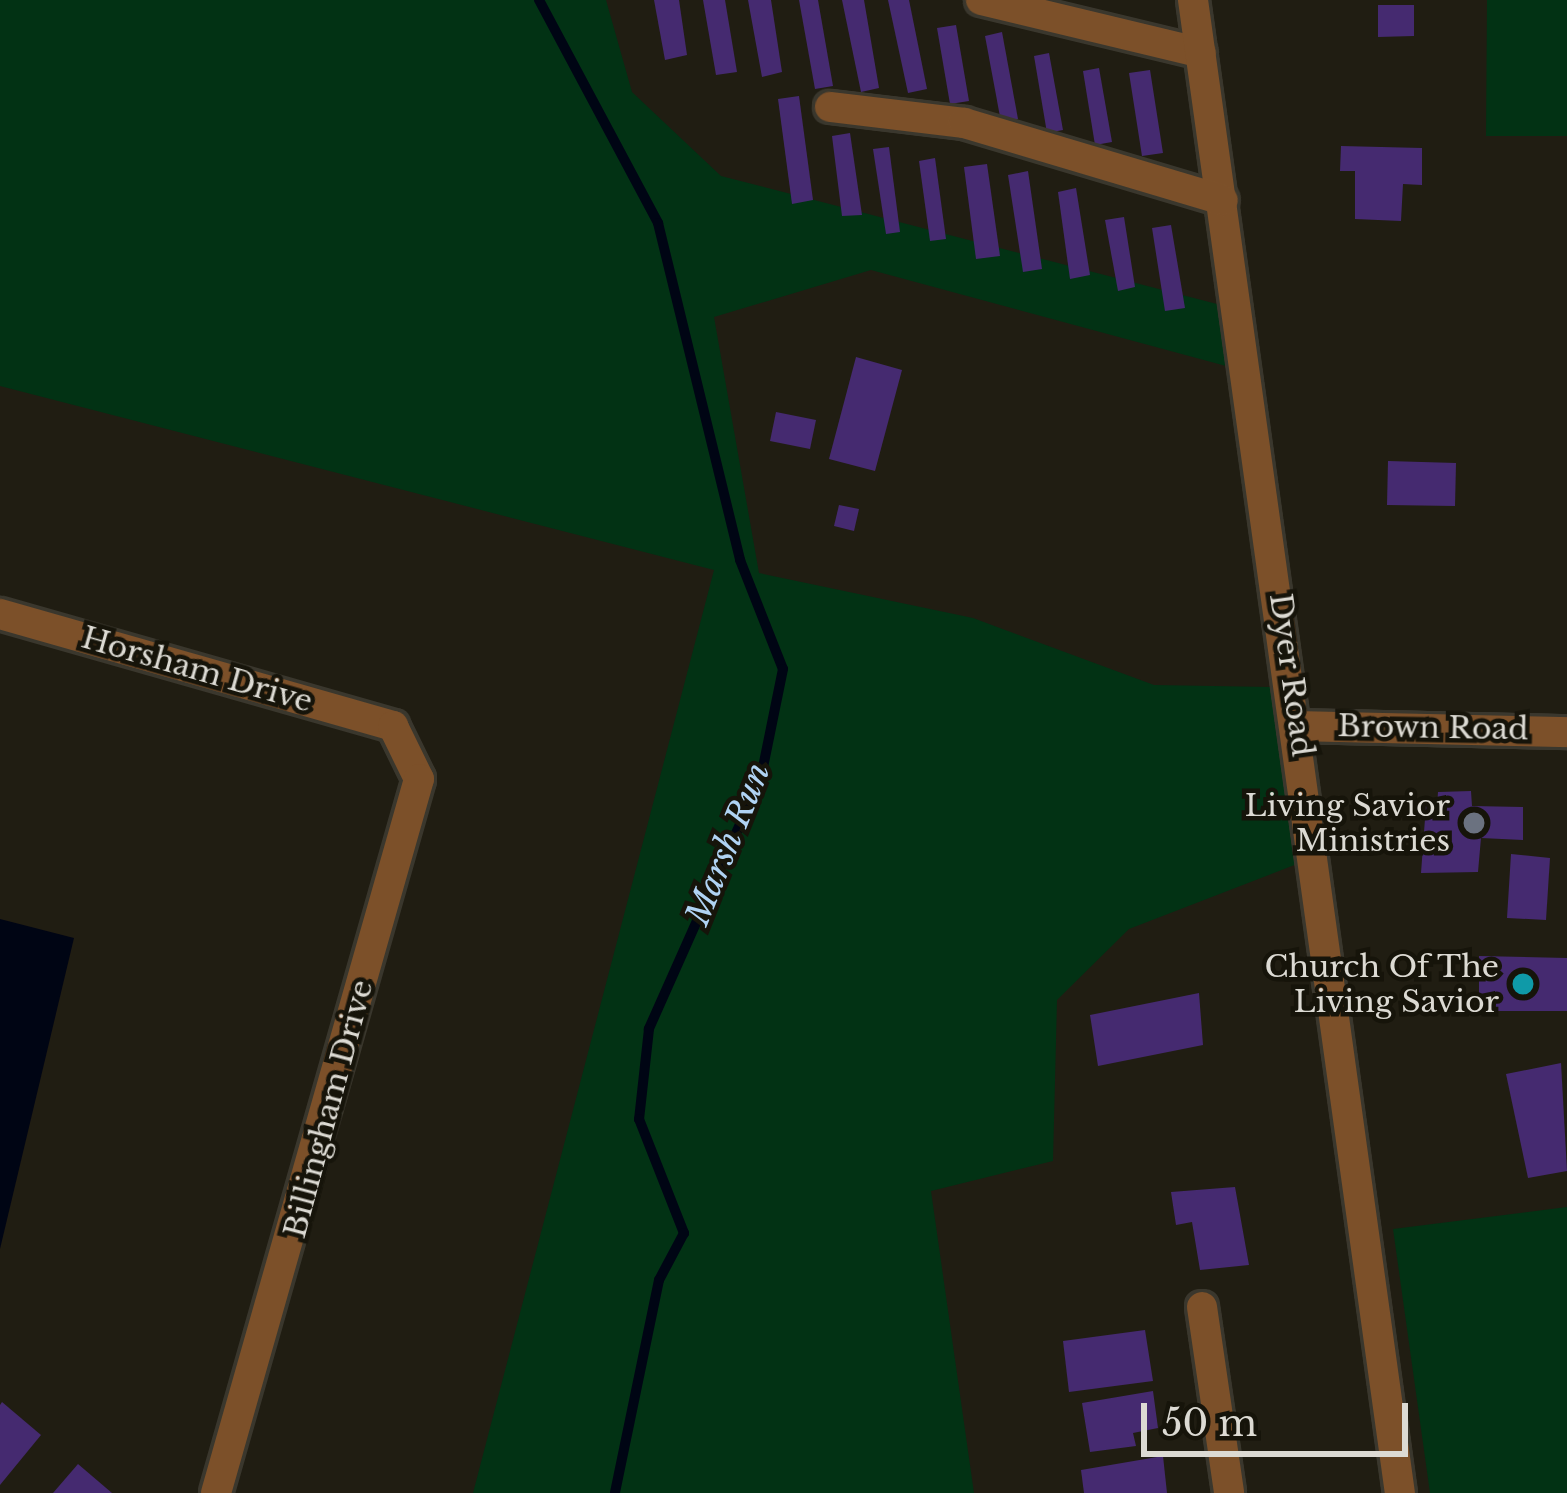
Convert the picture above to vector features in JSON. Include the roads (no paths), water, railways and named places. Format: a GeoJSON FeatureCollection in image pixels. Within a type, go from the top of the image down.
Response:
{"type":"FeatureCollection","features":[{"type":"Feature","properties":{"kind":"street"},"geometry":{"type":"LineString","coordinates":[[981,0],[1201,53]]}},
{"type":"Feature","properties":{"kind":"street","name":"Dyer Road"},"geometry":{"type":"LineString","coordinates":[[1193,0],[1298,725],[1400,1493]]}},
{"type":"Feature","properties":{"kind":"street"},"geometry":{"type":"LineString","coordinates":[[830,107],[964,123],[1223,200]]}},
{"type":"Feature","properties":{"kind":"street","name":"Horsham Drive"},"geometry":{"type":"LineString","coordinates":[[0,614],[393,726]]}},
{"type":"Feature","properties":{"kind":"street","name":"Brown Road"},"geometry":{"type":"LineString","coordinates":[[1298,725],[1567,732]]}},
{"type":"Feature","properties":{"kind":"street","name":"Billingham Drive"},"geometry":{"type":"LineString","coordinates":[[216,1493],[418,779],[393,726]]}},
{"type":"Feature","properties":{"kind":"street"},"geometry":{"type":"LineString","coordinates":[[1202,1307],[1228,1493]]}},
{"type":"Feature","properties":{"kind":"waterway","name":"Marsh Run"},"geometry":{"type":"LineString","coordinates":[[539,0],[658,223],[740,560],[783,669],[761,777],[649,1029],[639,1119],[684,1233],[659,1280],[615,1493]]}},
{"type":"Feature","properties":{"kind":"place","name":"Living Savior Ministries"},"geometry":{"type":"Point","coordinates":[1474,823]}},
{"type":"Feature","properties":{"kind":"place","name":"Church Of The Living Savior"},"geometry":{"type":"Point","coordinates":[1523,984]}}]}
